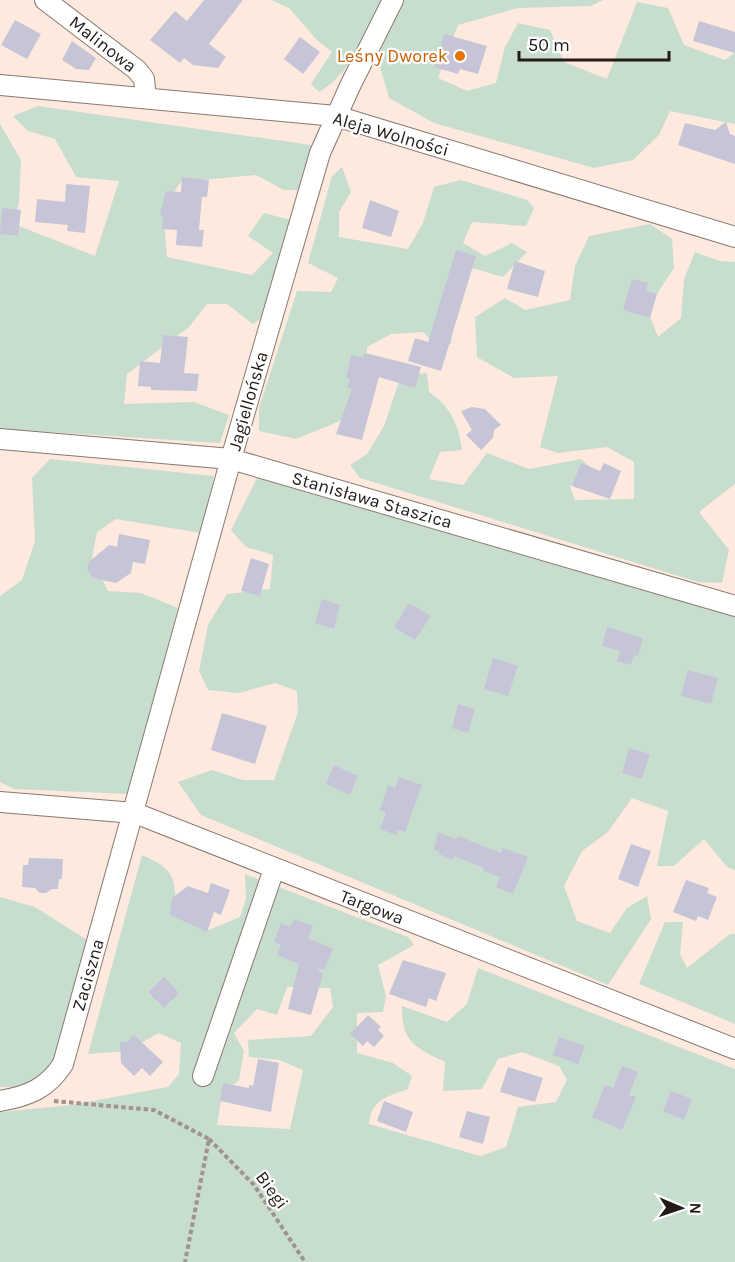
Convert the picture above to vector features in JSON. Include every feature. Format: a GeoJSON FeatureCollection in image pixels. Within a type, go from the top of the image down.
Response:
{"type":"FeatureCollection","features":[{"type":"Feature","properties":{"kind":"street","name":"Malinowa"},"geometry":{"type":"LineString","coordinates":[[45,0],[137,70],[144,79],[146,98]]}},
{"type":"Feature","properties":{"kind":"street","name":"Jagiellońska"},"geometry":{"type":"LineString","coordinates":[[135,813],[231,459],[320,153],[393,0]]}},
{"type":"Feature","properties":{"kind":"street","name":"Aleja Wolności"},"geometry":{"type":"LineString","coordinates":[[0,86],[336,116],[735,237]]}},
{"type":"Feature","properties":{"kind":"street","name":"Stanisława Staszica"},"geometry":{"type":"LineString","coordinates":[[0,439],[231,459],[735,606]]}},
{"type":"Feature","properties":{"kind":"street","name":"Targowa"},"geometry":{"type":"LineString","coordinates":[[0,802],[135,813],[735,1049]]}},
{"type":"Feature","properties":{"kind":"street","name":"Zaciszna"},"geometry":{"type":"LineString","coordinates":[[0,1101],[33,1093],[44,1087],[63,1064],[135,813]]}},
{"type":"Feature","properties":{"kind":"street"},"geometry":{"type":"LineString","coordinates":[[203,1076],[274,869]]}},
{"type":"Feature","properties":{"kind":"path","name":"Biegi"},"geometry":{"type":"LineString","coordinates":[[51,1101],[154,1110],[209,1139],[254,1185],[305,1262]]}},
{"type":"Feature","properties":{"kind":"path"},"geometry":{"type":"LineString","coordinates":[[185,1262],[209,1139]]}},
{"type":"Feature","properties":{"kind":"green space"},"geometry":{"type":"Polygon","coordinates":[[[271,0],[382,0],[349,63],[340,75],[319,92],[311,84],[332,52],[317,40],[289,8],[271,0]]]}},
{"type":"Feature","properties":{"kind":"green space"},"geometry":{"type":"Polygon","coordinates":[[[404,0],[603,0],[591,6],[518,8],[458,25],[438,78],[467,91],[496,83],[505,47],[518,23],[550,30],[564,62],[607,79],[637,2],[668,8],[684,45],[725,60],[735,52],[735,124],[670,111],[659,135],[633,160],[594,168],[434,123],[389,98],[378,60],[384,39],[404,0]]]}},
{"type":"Feature","properties":{"kind":"green space"},"geometry":{"type":"Polygon","coordinates":[[[38,106],[311,145],[301,190],[284,190],[256,175],[181,182],[163,208],[167,257],[252,275],[273,253],[248,236],[264,213],[291,220],[264,316],[253,324],[227,304],[207,304],[189,327],[127,374],[124,404],[194,402],[229,415],[220,443],[0,429],[0,124],[21,160],[19,202],[14,224],[95,256],[119,181],[76,177],[55,139],[28,131],[13,116],[38,106]]]}},
{"type":"Feature","properties":{"kind":"green space"},"geometry":{"type":"Polygon","coordinates":[[[342,167],[351,192],[339,212],[339,237],[408,249],[423,223],[434,187],[461,180],[527,200],[534,208],[526,226],[472,222],[463,243],[485,256],[512,243],[527,252],[503,277],[476,269],[460,268],[451,344],[435,344],[423,332],[391,334],[367,347],[363,403],[352,407],[340,421],[296,439],[259,431],[259,408],[297,291],[331,292],[338,278],[308,263],[332,176],[342,167]]]}},
{"type":"Feature","properties":{"kind":"green space"},"geometry":{"type":"Polygon","coordinates":[[[650,224],[672,239],[674,268],[647,309],[658,337],[681,318],[684,279],[695,252],[720,261],[735,262],[735,484],[699,512],[729,550],[722,583],[698,582],[360,478],[350,465],[367,454],[384,426],[401,375],[427,373],[429,392],[443,403],[456,424],[462,450],[440,452],[429,479],[463,485],[487,453],[529,469],[581,459],[595,471],[570,486],[575,500],[634,499],[634,462],[607,447],[558,453],[540,447],[558,376],[514,378],[477,357],[475,317],[505,298],[525,310],[570,300],[575,266],[589,236],[650,224]]]}},
{"type":"Feature","properties":{"kind":"green space"},"geometry":{"type":"Polygon","coordinates":[[[50,459],[214,476],[201,533],[116,519],[97,532],[92,558],[108,591],[141,593],[178,608],[128,794],[14,789],[0,782],[0,596],[22,580],[35,541],[32,478],[50,459]]]}},
{"type":"Feature","properties":{"kind":"green space"},"geometry":{"type":"Polygon","coordinates":[[[257,478],[735,617],[735,870],[727,867],[704,839],[674,866],[657,866],[668,811],[632,798],[608,832],[582,851],[564,886],[577,921],[610,933],[627,908],[647,896],[651,919],[608,985],[201,815],[178,782],[212,770],[243,780],[274,780],[298,712],[297,691],[275,683],[239,693],[208,690],[199,671],[208,625],[227,594],[270,589],[273,555],[246,547],[231,530],[257,478]]]}},
{"type":"Feature","properties":{"kind":"green space"},"geometry":{"type":"Polygon","coordinates":[[[142,855],[166,869],[175,888],[175,908],[206,931],[240,917],[246,899],[245,874],[408,937],[414,945],[378,965],[386,996],[383,1012],[357,1013],[357,1053],[393,1063],[412,1076],[408,1089],[387,1097],[377,1104],[370,1116],[369,1124],[480,1156],[506,1147],[518,1107],[556,1102],[567,1080],[559,1066],[522,1052],[498,1059],[482,1089],[443,1091],[445,1062],[418,1048],[408,1036],[402,1018],[402,1006],[447,1022],[467,1004],[478,968],[735,1069],[735,1262],[0,1262],[0,1112],[71,1105],[168,1087],[179,1074],[181,1043],[159,1033],[127,1051],[88,1054],[142,855]],[[287,987],[277,1015],[257,1009],[234,1033],[244,1051],[239,1080],[222,1094],[217,1125],[290,1129],[303,1070],[279,1060],[249,1057],[248,1040],[311,1036],[333,1007],[330,988],[287,987]]]}},
{"type":"Feature","properties":{"kind":"green space"},"geometry":{"type":"Polygon","coordinates":[[[0,897],[35,907],[87,940],[64,1051],[49,1079],[21,1087],[0,1087],[0,897]]]}},
{"type":"Feature","properties":{"kind":"green space"},"geometry":{"type":"Polygon","coordinates":[[[665,922],[683,922],[680,954],[687,968],[730,934],[735,934],[735,1024],[639,984],[665,922]]]}},
{"type":"Feature","properties":{"kind":"building"},"geometry":{"type":"Polygon","coordinates":[[[204,0],[243,0],[209,44],[226,57],[218,68],[193,65],[184,58],[180,63],[150,40],[175,11],[187,21],[204,0]]]}},
{"type":"Feature","properties":{"kind":"building"},"geometry":{"type":"Polygon","coordinates":[[[15,20],[41,34],[27,59],[1,45],[15,20]]]}},
{"type":"Feature","properties":{"kind":"building"},"geometry":{"type":"Polygon","coordinates":[[[699,21],[735,32],[735,53],[693,41],[699,21]]]}},
{"type":"Feature","properties":{"kind":"building","name":"Leśny Dworek"},"geometry":{"type":"Polygon","coordinates":[[[444,34],[487,46],[478,74],[460,69],[458,74],[434,67],[444,34]]]}},
{"type":"Feature","properties":{"kind":"building"},"geometry":{"type":"Polygon","coordinates":[[[300,37],[320,52],[303,74],[284,59],[300,37]]]}},
{"type":"Feature","properties":{"kind":"building"},"geometry":{"type":"Polygon","coordinates":[[[72,41],[96,58],[89,70],[76,69],[62,60],[72,41]]]}},
{"type":"Feature","properties":{"kind":"building"},"geometry":{"type":"Polygon","coordinates":[[[726,122],[730,134],[735,136],[735,164],[678,145],[685,123],[715,130],[726,122]]]}},
{"type":"Feature","properties":{"kind":"building"},"geometry":{"type":"Polygon","coordinates":[[[182,177],[209,180],[207,197],[202,197],[199,230],[204,230],[202,247],[176,245],[177,230],[162,229],[163,218],[160,214],[166,191],[181,192],[182,177]]]}},
{"type":"Feature","properties":{"kind":"building"},"geometry":{"type":"Polygon","coordinates":[[[66,184],[90,186],[85,233],[67,231],[68,225],[35,222],[37,199],[65,202],[66,184]]]}},
{"type":"Feature","properties":{"kind":"building"},"geometry":{"type":"Polygon","coordinates":[[[370,200],[399,211],[391,237],[362,228],[370,200]]]}},
{"type":"Feature","properties":{"kind":"building"},"geometry":{"type":"Polygon","coordinates":[[[2,208],[21,210],[18,236],[0,234],[2,208]]]}},
{"type":"Feature","properties":{"kind":"building"},"geometry":{"type":"Polygon","coordinates":[[[456,250],[476,256],[441,371],[408,361],[415,338],[428,342],[456,250]]]}},
{"type":"Feature","properties":{"kind":"building"},"geometry":{"type":"Polygon","coordinates":[[[515,261],[545,271],[538,297],[507,289],[515,261]]]}},
{"type":"Feature","properties":{"kind":"building"},"geometry":{"type":"Polygon","coordinates":[[[632,279],[648,283],[646,291],[657,294],[650,318],[623,310],[632,279]]]}},
{"type":"Feature","properties":{"kind":"building"},"geometry":{"type":"Polygon","coordinates":[[[163,335],[188,337],[184,373],[199,374],[197,391],[151,390],[151,387],[138,386],[140,361],[160,363],[163,335]]]}},
{"type":"Feature","properties":{"kind":"building"},"geometry":{"type":"Polygon","coordinates":[[[365,353],[421,367],[415,388],[379,377],[362,440],[336,434],[352,389],[347,388],[350,379],[346,378],[351,355],[363,358],[365,353]]]}},
{"type":"Feature","properties":{"kind":"building"},"geometry":{"type":"Polygon","coordinates":[[[472,407],[485,409],[501,425],[494,430],[493,438],[481,450],[466,435],[472,430],[461,411],[472,407]]]}},
{"type":"Feature","properties":{"kind":"building"},"geometry":{"type":"Polygon","coordinates":[[[581,463],[600,471],[604,463],[621,471],[610,499],[572,486],[581,463]]]}},
{"type":"Feature","properties":{"kind":"building"},"geometry":{"type":"Polygon","coordinates":[[[119,534],[150,540],[145,564],[133,562],[131,573],[116,583],[93,578],[87,569],[89,562],[109,545],[117,547],[119,534]]]}},
{"type":"Feature","properties":{"kind":"building"},"geometry":{"type":"Polygon","coordinates":[[[251,558],[269,564],[260,596],[241,591],[251,558]]]}},
{"type":"Feature","properties":{"kind":"building"},"geometry":{"type":"Polygon","coordinates":[[[322,599],[340,605],[334,629],[315,623],[322,599]]]}},
{"type":"Feature","properties":{"kind":"building"},"geometry":{"type":"Polygon","coordinates":[[[409,603],[431,616],[415,640],[394,627],[409,603]]]}},
{"type":"Feature","properties":{"kind":"building"},"geometry":{"type":"Polygon","coordinates":[[[607,627],[643,638],[638,656],[634,655],[631,665],[617,661],[620,651],[602,646],[607,627]]]}},
{"type":"Feature","properties":{"kind":"building"},"geometry":{"type":"Polygon","coordinates":[[[493,658],[518,666],[508,696],[484,689],[493,658]]]}},
{"type":"Feature","properties":{"kind":"building"},"geometry":{"type":"Polygon","coordinates":[[[688,670],[718,678],[711,704],[681,696],[688,670]]]}},
{"type":"Feature","properties":{"kind":"building"},"geometry":{"type":"Polygon","coordinates":[[[458,704],[475,709],[468,733],[452,728],[458,704]]]}},
{"type":"Feature","properties":{"kind":"building"},"geometry":{"type":"Polygon","coordinates":[[[222,713],[267,726],[255,764],[211,750],[222,713]]]}},
{"type":"Feature","properties":{"kind":"building"},"geometry":{"type":"Polygon","coordinates":[[[629,748],[650,754],[642,779],[622,773],[629,748]]]}},
{"type":"Feature","properties":{"kind":"building"},"geometry":{"type":"Polygon","coordinates":[[[334,765],[358,776],[350,795],[326,784],[334,765]]]}},
{"type":"Feature","properties":{"kind":"building"},"geometry":{"type":"Polygon","coordinates":[[[399,777],[422,785],[405,832],[398,830],[396,835],[380,829],[386,812],[380,810],[388,785],[395,788],[399,777]]]}},
{"type":"Feature","properties":{"kind":"building"},"geometry":{"type":"Polygon","coordinates":[[[438,832],[456,839],[458,836],[501,853],[503,848],[528,857],[513,894],[496,887],[500,877],[483,871],[484,868],[454,856],[452,860],[439,854],[434,849],[438,832]]]}},
{"type":"Feature","properties":{"kind":"building"},"geometry":{"type":"Polygon","coordinates":[[[631,844],[651,851],[638,887],[618,879],[631,844]]]}},
{"type":"Feature","properties":{"kind":"building"},"geometry":{"type":"Polygon","coordinates":[[[29,858],[63,859],[62,879],[59,879],[58,889],[40,893],[35,888],[22,887],[23,865],[28,865],[29,858]]]}},
{"type":"Feature","properties":{"kind":"building"},"geometry":{"type":"Polygon","coordinates":[[[686,880],[709,888],[707,893],[717,897],[708,920],[698,916],[696,921],[673,912],[686,880]]]}},
{"type":"Feature","properties":{"kind":"building"},"geometry":{"type":"Polygon","coordinates":[[[211,883],[230,890],[221,915],[214,912],[207,932],[170,915],[172,898],[188,886],[208,893],[211,883]]]}},
{"type":"Feature","properties":{"kind":"building"},"geometry":{"type":"Polygon","coordinates":[[[294,919],[313,926],[308,938],[333,949],[324,970],[316,968],[323,974],[311,1015],[288,1009],[299,964],[277,955],[281,945],[274,942],[281,923],[290,927],[294,919]]]}},
{"type":"Feature","properties":{"kind":"building"},"geometry":{"type":"Polygon","coordinates":[[[403,960],[446,973],[436,1001],[429,998],[426,1007],[389,994],[403,960]]]}},
{"type":"Feature","properties":{"kind":"building"},"geometry":{"type":"Polygon","coordinates":[[[164,977],[179,993],[164,1008],[148,992],[164,977]]]}},
{"type":"Feature","properties":{"kind":"building"},"geometry":{"type":"Polygon","coordinates":[[[368,1015],[381,1027],[378,1030],[384,1036],[374,1047],[367,1041],[363,1046],[350,1034],[368,1015]]]}},
{"type":"Feature","properties":{"kind":"building"},"geometry":{"type":"Polygon","coordinates":[[[134,1035],[163,1062],[150,1076],[142,1068],[134,1076],[121,1063],[120,1042],[127,1042],[134,1035]]]}},
{"type":"Feature","properties":{"kind":"building"},"geometry":{"type":"Polygon","coordinates":[[[559,1037],[585,1046],[578,1064],[553,1055],[559,1037]]]}},
{"type":"Feature","properties":{"kind":"building"},"geometry":{"type":"Polygon","coordinates":[[[258,1059],[279,1063],[271,1112],[220,1101],[223,1083],[249,1088],[249,1085],[253,1086],[258,1059]]]}},
{"type":"Feature","properties":{"kind":"building"},"geometry":{"type":"Polygon","coordinates":[[[622,1066],[638,1072],[629,1095],[636,1097],[622,1130],[592,1117],[605,1085],[613,1088],[622,1066]]]}},
{"type":"Feature","properties":{"kind":"building"},"geometry":{"type":"Polygon","coordinates":[[[508,1067],[543,1078],[535,1102],[500,1092],[508,1067]]]}},
{"type":"Feature","properties":{"kind":"building"},"geometry":{"type":"Polygon","coordinates":[[[671,1091],[692,1099],[684,1120],[663,1111],[671,1091]]]}},
{"type":"Feature","properties":{"kind":"building"},"geometry":{"type":"Polygon","coordinates":[[[384,1101],[413,1112],[406,1132],[377,1121],[384,1101]]]}},
{"type":"Feature","properties":{"kind":"building"},"geometry":{"type":"Polygon","coordinates":[[[467,1111],[490,1117],[483,1144],[459,1137],[467,1111]]]}},
{"type":"Feature","properties":{"kind":"place","name":"Leśny Dworek"},"geometry":{"type":"Point","coordinates":[460,56]}}]}
